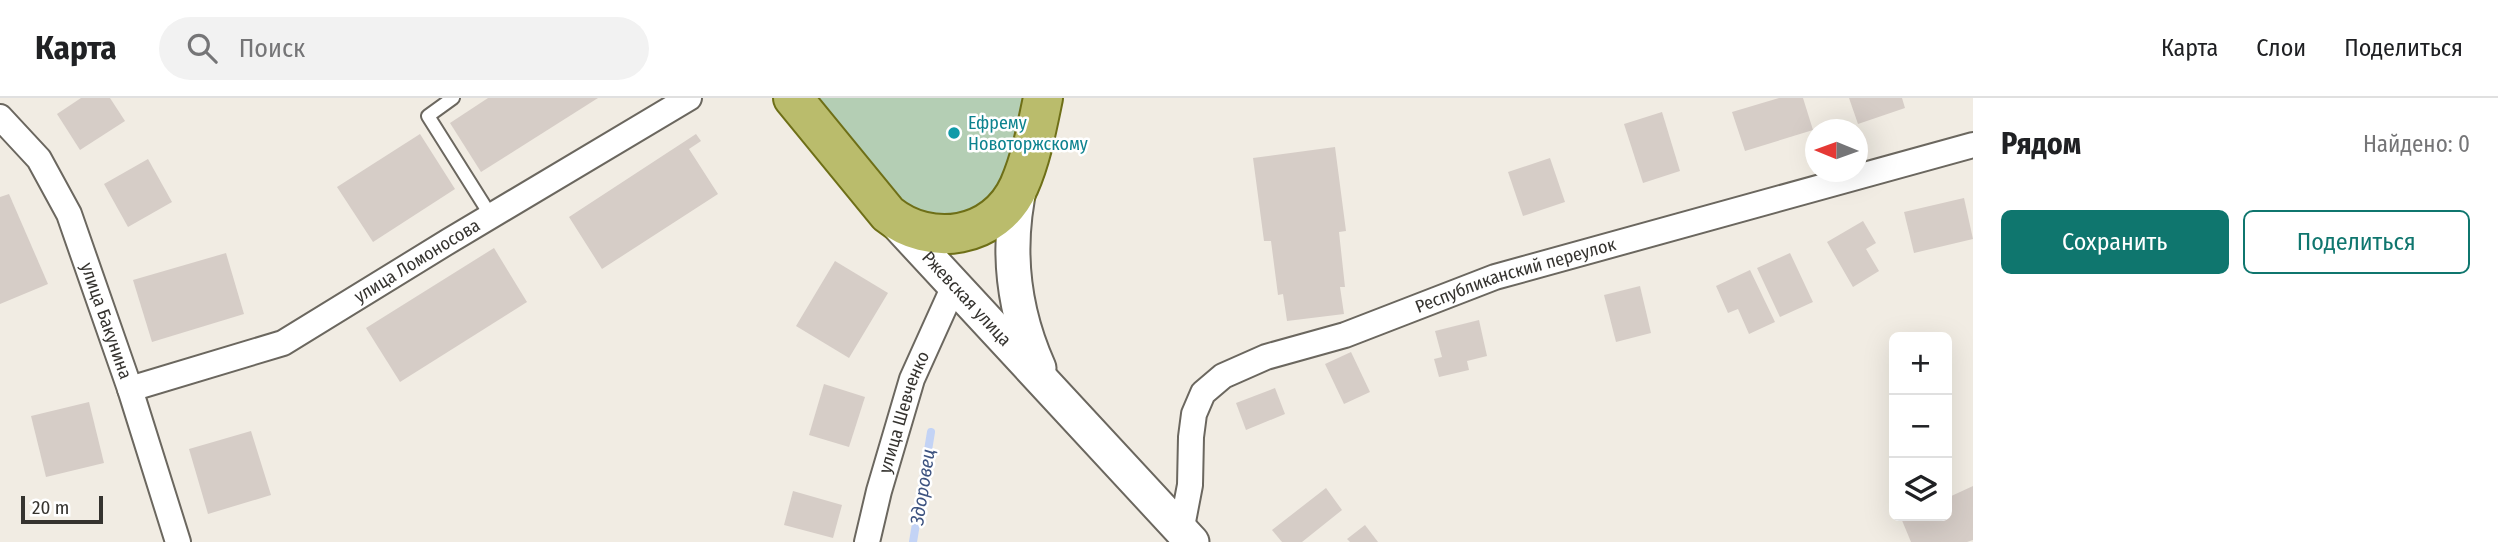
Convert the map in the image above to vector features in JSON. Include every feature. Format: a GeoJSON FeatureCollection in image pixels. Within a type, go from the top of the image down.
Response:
{"type":"FeatureCollection","features":[{"type":"Feature","properties":{"kind":"main road"},"geometry":{"type":"LineString","coordinates":[[793,98],[888,214],[909,228],[947,235],[960,234],[984,224],[1013,198],[1023,174],[1043,101]]}},
{"type":"Feature","properties":{"kind":"main road","name":"Ржевская улица"},"geometry":{"type":"LineString","coordinates":[[1023,174],[1013,232],[1015,290],[1027,338],[1046,382]]}},
{"type":"Feature","properties":{"kind":"main road","name":"Ржевская улица"},"geometry":{"type":"LineString","coordinates":[[888,214],[1187,537]]}},
{"type":"Feature","properties":{"kind":"street","name":"улица Ломоносова"},"geometry":{"type":"LineString","coordinates":[[130,389],[283,343],[689,98]]}},
{"type":"Feature","properties":{"kind":"street","name":"улица Бакунина"},"geometry":{"type":"LineString","coordinates":[[0,117],[39,159],[69,214],[130,389],[178,542]]}},
{"type":"Feature","properties":{"kind":"street","name":"Республиканский переулок"},"geometry":{"type":"LineString","coordinates":[[1187,537],[1194,414],[1203,393],[1223,376],[1266,356],[1345,335],[1495,277],[1973,145]]}},
{"type":"Feature","properties":{"kind":"street","name":"улица Шевченко"},"geometry":{"type":"LineString","coordinates":[[867,542],[912,379],[954,286]]}},
{"type":"Feature","properties":{"kind":"lane"},"geometry":{"type":"LineString","coordinates":[[453,98],[428,116],[491,216]]}},
{"type":"Feature","properties":{"kind":"green space"},"geometry":{"type":"Polygon","coordinates":[[[816,98],[1023,98],[1009,171],[977,215],[939,222],[908,207],[816,98]]]}},
{"type":"Feature","properties":{"kind":"building"},"geometry":{"type":"Polygon","coordinates":[[[81,98],[110,98],[125,121],[80,150],[57,114],[81,98]]]}},
{"type":"Feature","properties":{"kind":"building"},"geometry":{"type":"Polygon","coordinates":[[[488,98],[598,98],[481,172],[450,123],[488,98]]]}},
{"type":"Feature","properties":{"kind":"building"},"geometry":{"type":"Polygon","coordinates":[[[1779,98],[1803,98],[1810,119],[1805,119],[1805,132],[1745,151],[1732,112],[1779,98]]]}},
{"type":"Feature","properties":{"kind":"building"},"geometry":{"type":"Polygon","coordinates":[[[1849,98],[1902,98],[1905,108],[1868,121],[1856,119],[1849,98]]]}},
{"type":"Feature","properties":{"kind":"building"},"geometry":{"type":"Polygon","coordinates":[[[1662,112],[1680,171],[1643,183],[1624,124],[1662,112]]]}},
{"type":"Feature","properties":{"kind":"building"},"geometry":{"type":"Polygon","coordinates":[[[420,134],[455,189],[373,242],[337,187],[420,134]]]}},
{"type":"Feature","properties":{"kind":"building"},"geometry":{"type":"Polygon","coordinates":[[[696,134],[701,141],[689,149],[718,194],[602,269],[569,217],[696,134]]]}},
{"type":"Feature","properties":{"kind":"building"},"geometry":{"type":"Polygon","coordinates":[[[1335,147],[1346,231],[1339,232],[1345,287],[1340,287],[1344,314],[1287,321],[1283,294],[1278,295],[1271,241],[1264,241],[1253,158],[1335,147]]]}},
{"type":"Feature","properties":{"kind":"building"},"geometry":{"type":"Polygon","coordinates":[[[1550,158],[1565,202],[1523,216],[1508,172],[1550,158]]]}},
{"type":"Feature","properties":{"kind":"building"},"geometry":{"type":"Polygon","coordinates":[[[148,159],[172,202],[128,227],[104,184],[148,159]]]}},
{"type":"Feature","properties":{"kind":"building"},"geometry":{"type":"Polygon","coordinates":[[[9,194],[48,284],[0,304],[0,197],[9,194]]]}},
{"type":"Feature","properties":{"kind":"building"},"geometry":{"type":"Polygon","coordinates":[[[1964,198],[1973,239],[1914,253],[1904,212],[1964,198]]]}},
{"type":"Feature","properties":{"kind":"building"},"geometry":{"type":"Polygon","coordinates":[[[1863,221],[1876,243],[1866,249],[1879,271],[1853,287],[1827,242],[1863,221]]]}},
{"type":"Feature","properties":{"kind":"building"},"geometry":{"type":"Polygon","coordinates":[[[494,248],[527,302],[400,382],[366,328],[494,248]]]}},
{"type":"Feature","properties":{"kind":"building"},"geometry":{"type":"Polygon","coordinates":[[[226,253],[244,314],[152,342],[133,280],[226,253]]]}},
{"type":"Feature","properties":{"kind":"building"},"geometry":{"type":"Polygon","coordinates":[[[1790,253],[1813,302],[1780,317],[1757,268],[1790,253]]]}},
{"type":"Feature","properties":{"kind":"building"},"geometry":{"type":"Polygon","coordinates":[[[835,261],[888,293],[849,358],[796,326],[835,261]]]}},
{"type":"Feature","properties":{"kind":"building"},"geometry":{"type":"Polygon","coordinates":[[[1750,270],[1775,322],[1749,334],[1738,309],[1728,313],[1716,286],[1750,270]]]}},
{"type":"Feature","properties":{"kind":"building"},"geometry":{"type":"Polygon","coordinates":[[[1640,286],[1651,333],[1616,342],[1604,295],[1640,286]]]}},
{"type":"Feature","properties":{"kind":"building"},"geometry":{"type":"Polygon","coordinates":[[[1479,320],[1487,356],[1467,361],[1469,370],[1439,377],[1434,359],[1442,357],[1435,331],[1479,320]]]}},
{"type":"Feature","properties":{"kind":"building"},"geometry":{"type":"Polygon","coordinates":[[[1351,352],[1370,392],[1344,404],[1325,364],[1351,352]]]}},
{"type":"Feature","properties":{"kind":"building"},"geometry":{"type":"Polygon","coordinates":[[[824,384],[865,397],[849,447],[809,435],[824,384]]]}},
{"type":"Feature","properties":{"kind":"building"},"geometry":{"type":"Polygon","coordinates":[[[1275,388],[1285,414],[1246,430],[1236,403],[1275,388]]]}},
{"type":"Feature","properties":{"kind":"building"},"geometry":{"type":"Polygon","coordinates":[[[89,402],[104,463],[46,477],[31,416],[89,402]]]}},
{"type":"Feature","properties":{"kind":"building"},"geometry":{"type":"Polygon","coordinates":[[[251,431],[271,495],[208,514],[189,449],[251,431]]]}},
{"type":"Feature","properties":{"kind":"building"},"geometry":{"type":"Polygon","coordinates":[[[1973,486],[1973,540],[1911,542],[1902,521],[1952,521],[1952,496],[1973,486]]]}},
{"type":"Feature","properties":{"kind":"building"},"geometry":{"type":"Polygon","coordinates":[[[1326,488],[1342,510],[1302,542],[1282,542],[1272,530],[1326,488]]]}},
{"type":"Feature","properties":{"kind":"building"},"geometry":{"type":"Polygon","coordinates":[[[793,491],[842,505],[833,538],[784,525],[793,491]]]}},
{"type":"Feature","properties":{"kind":"building"},"geometry":{"type":"Polygon","coordinates":[[[1365,525],[1378,542],[1350,542],[1347,539],[1365,525]]]}},
{"type":"Feature","properties":{"kind":"waterway","name":"Здоровец"},"geometry":{"type":"LineString","coordinates":[[913,542],[931,432]]}},
{"type":"Feature","properties":{"kind":"place","name":"Ефрему Новоторжскому"},"geometry":{"type":"Point","coordinates":[954,133]}}]}
